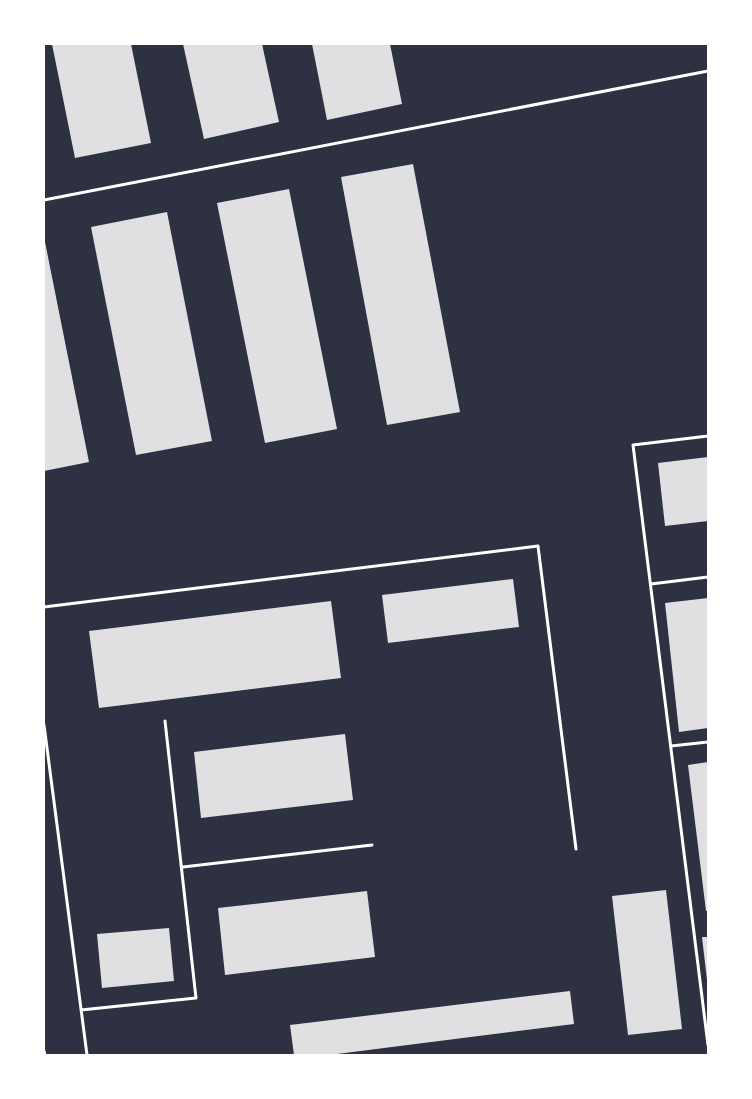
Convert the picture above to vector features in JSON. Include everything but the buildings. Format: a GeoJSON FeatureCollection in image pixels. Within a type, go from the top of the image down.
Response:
{"type":"FeatureCollection","features":[{"type":"Feature","properties":{"kind":"lane"},"geometry":{"type":"LineString","coordinates":[[44,200],[708,71]]}},
{"type":"Feature","properties":{"kind":"lane"},"geometry":{"type":"LineString","coordinates":[[708,436],[633,445],[708,1045]]}},
{"type":"Feature","properties":{"kind":"lane"},"geometry":{"type":"LineString","coordinates":[[44,607],[538,546],[576,849]]}},
{"type":"Feature","properties":{"kind":"lane"},"geometry":{"type":"LineString","coordinates":[[650,584],[708,578]]}},
{"type":"Feature","properties":{"kind":"lane"},"geometry":{"type":"LineString","coordinates":[[81,1010],[196,998],[165,721]]}},
{"type":"Feature","properties":{"kind":"lane"},"geometry":{"type":"LineString","coordinates":[[44,725],[87,1055]]}},
{"type":"Feature","properties":{"kind":"lane"},"geometry":{"type":"LineString","coordinates":[[671,746],[708,742]]}},
{"type":"Feature","properties":{"kind":"lane"},"geometry":{"type":"LineString","coordinates":[[182,867],[372,845]]}},
{"type":"Feature","properties":{"kind":"lane"},"geometry":{"type":"LineString","coordinates":[[44,1051],[45,1055]]}}]}
